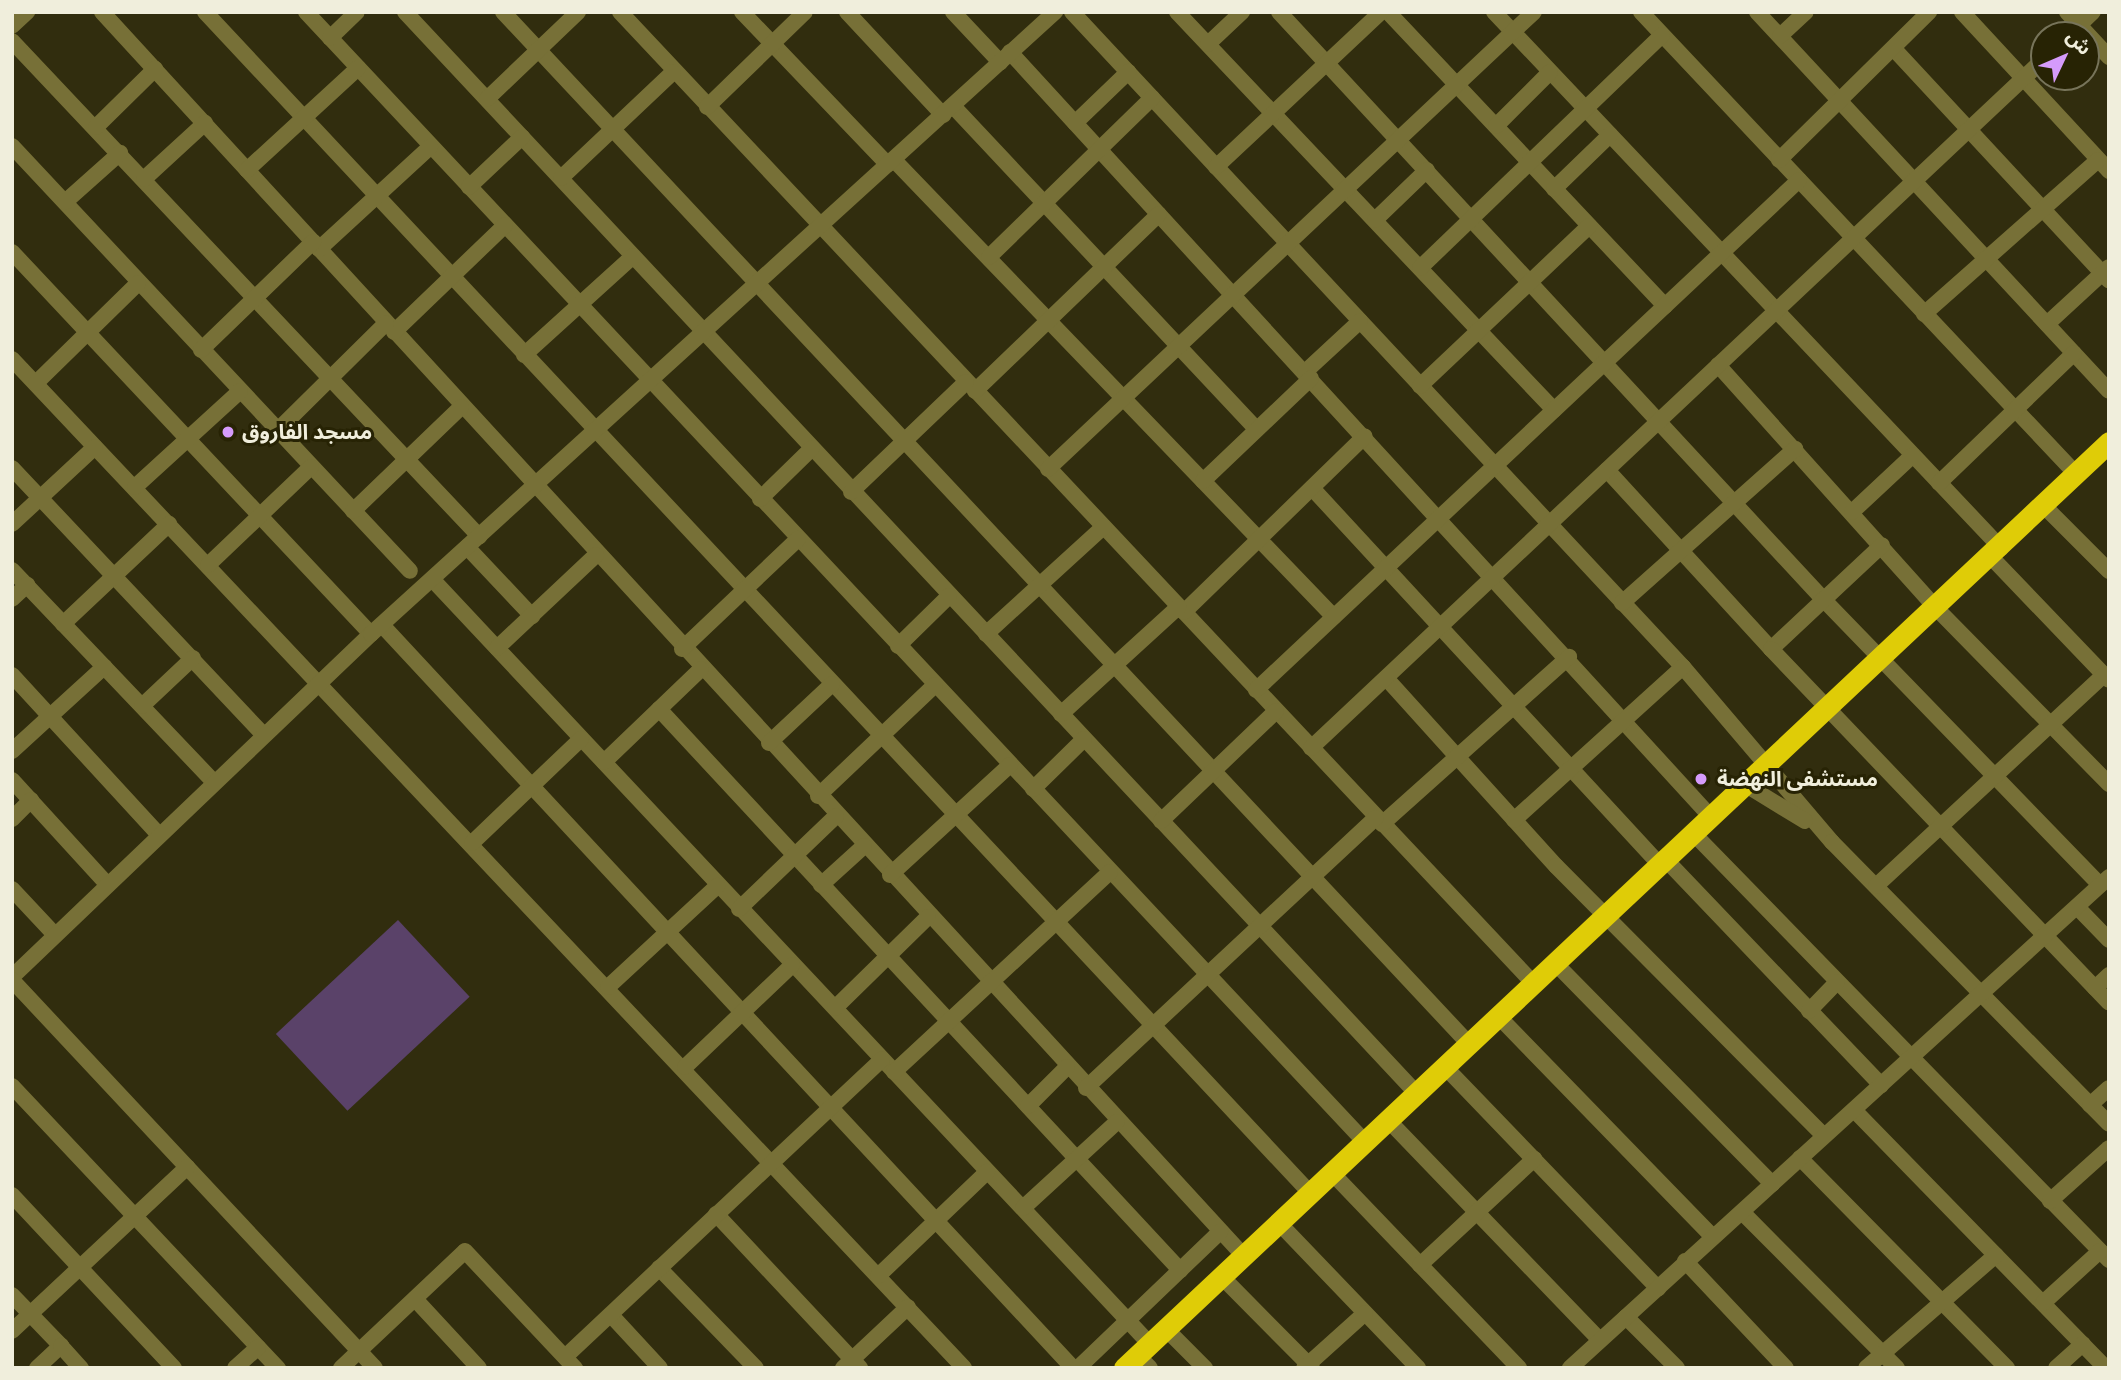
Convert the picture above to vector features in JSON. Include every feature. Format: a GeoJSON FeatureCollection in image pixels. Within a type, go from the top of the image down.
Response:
{"type":"FeatureCollection","features":[{"type":"Feature","properties":{"kind":"highway"},"geometry":{"type":"LineString","coordinates":[[1140,1359],[1165,1328],[1557,965],[2076,474],[2107,449]]}},
{"type":"Feature","properties":{"kind":"street"},"geometry":{"type":"LineString","coordinates":[[12,26],[27,12]]}},
{"type":"Feature","properties":{"kind":"street"},"geometry":{"type":"LineString","coordinates":[[205,12],[1311,1194]]}},
{"type":"Feature","properties":{"kind":"street"},"geometry":{"type":"LineString","coordinates":[[306,12],[578,307],[1366,1143]]}},
{"type":"Feature","properties":{"kind":"street"},"geometry":{"type":"LineString","coordinates":[[330,38],[357,12]]}},
{"type":"Feature","properties":{"kind":"street"},"geometry":{"type":"LineString","coordinates":[[503,12],[1471,1045]]}},
{"type":"Feature","properties":{"kind":"street"},"geometry":{"type":"LineString","coordinates":[[487,99],[578,12]]}},
{"type":"Feature","properties":{"kind":"street"},"geometry":{"type":"LineString","coordinates":[[620,12],[673,72],[1535,985]]}},
{"type":"Feature","properties":{"kind":"street"},"geometry":{"type":"LineString","coordinates":[[742,12],[773,46],[989,257],[1047,321],[1125,398],[1334,617]]}},
{"type":"Feature","properties":{"kind":"street"},"geometry":{"type":"LineString","coordinates":[[707,107],[773,46],[805,12]]}},
{"type":"Feature","properties":{"kind":"street"},"geometry":{"type":"LineString","coordinates":[[847,12],[1044,203],[1256,429]]}},
{"type":"Feature","properties":{"kind":"street"},"geometry":{"type":"LineString","coordinates":[[953,12],[1075,123],[1569,657],[1711,817]]}},
{"type":"Feature","properties":{"kind":"street"},"geometry":{"type":"LineString","coordinates":[[1072,12],[1683,667],[1769,763],[1832,842],[1979,995],[2109,1124]]}},
{"type":"Feature","properties":{"kind":"street"},"geometry":{"type":"LineString","coordinates":[[1177,12],[1554,410]]}},
{"type":"Feature","properties":{"kind":"street"},"geometry":{"type":"LineString","coordinates":[[1208,44],[1242,12]]}},
{"type":"Feature","properties":{"kind":"street"},"geometry":{"type":"LineString","coordinates":[[1279,12],[1607,360],[1824,599],[2104,881],[1571,1368]]}},
{"type":"Feature","properties":{"kind":"street"},"geometry":{"type":"LineString","coordinates":[[1216,167],[1381,12]]}},
{"type":"Feature","properties":{"kind":"street"},"geometry":{"type":"LineString","coordinates":[[1388,12],[1665,306]]}},
{"type":"Feature","properties":{"kind":"street"},"geometry":{"type":"LineString","coordinates":[[1494,12],[1939,483],[2106,678],[2050,725],[1875,886]]}},
{"type":"Feature","properties":{"kind":"street"},"geometry":{"type":"LineString","coordinates":[[1048,469],[1534,12]]}},
{"type":"Feature","properties":{"kind":"street"},"geometry":{"type":"LineString","coordinates":[[1757,12],[2109,391]]}},
{"type":"Feature","properties":{"kind":"street"},"geometry":{"type":"LineString","coordinates":[[1780,36],[1805,12]]}},
{"type":"Feature","properties":{"kind":"street"},"geometry":{"type":"LineString","coordinates":[[1779,160],[1929,12]]}},
{"type":"Feature","properties":{"kind":"street"},"geometry":{"type":"LineString","coordinates":[[1924,314],[2044,209],[2104,166],[1962,12]]}},
{"type":"Feature","properties":{"kind":"street"},"geometry":{"type":"LineString","coordinates":[[375,1368],[12,978],[376,630],[821,228],[1053,13]]}},
{"type":"Feature","properties":{"kind":"street"},"geometry":{"type":"LineString","coordinates":[[1643,13],[2076,474]]}},
{"type":"Feature","properties":{"kind":"street"},"geometry":{"type":"LineString","coordinates":[[410,14],[851,492],[1418,1095]]}},
{"type":"Feature","properties":{"kind":"street"},"geometry":{"type":"LineString","coordinates":[[112,16],[155,69],[596,555],[1117,1122],[1243,1255]]}},
{"type":"Feature","properties":{"kind":"street"},"geometry":{"type":"LineString","coordinates":[[1420,268],[1528,161],[1662,35]]}},
{"type":"Feature","properties":{"kind":"street"},"geometry":{"type":"LineString","coordinates":[[12,41],[331,378],[405,460],[532,616]]}},
{"type":"Feature","properties":{"kind":"street"},"geometry":{"type":"LineString","coordinates":[[1894,49],[2107,274],[2047,324]]}},
{"type":"Feature","properties":{"kind":"street"},"geometry":{"type":"LineString","coordinates":[[247,170],[358,68]]}},
{"type":"Feature","properties":{"kind":"street"},"geometry":{"type":"LineString","coordinates":[[96,127],[155,69]]}},
{"type":"Feature","properties":{"kind":"street"},"geometry":{"type":"LineString","coordinates":[[561,178],[673,72]]}},
{"type":"Feature","properties":{"kind":"street"},"geometry":{"type":"LineString","coordinates":[[1075,123],[1128,72]]}},
{"type":"Feature","properties":{"kind":"street"},"geometry":{"type":"LineString","coordinates":[[1496,126],[1550,72]]}},
{"type":"Feature","properties":{"kind":"street"},"geometry":{"type":"LineString","coordinates":[[1311,748],[2030,72]]}},
{"type":"Feature","properties":{"kind":"street"},"geometry":{"type":"LineString","coordinates":[[989,257],[1152,98]]}},
{"type":"Feature","properties":{"kind":"street"},"geometry":{"type":"LineString","coordinates":[[144,178],[205,123]]}},
{"type":"Feature","properties":{"kind":"street"},"geometry":{"type":"LineString","coordinates":[[1554,189],[1610,135]]}},
{"type":"Feature","properties":{"kind":"street"},"geometry":{"type":"LineString","coordinates":[[469,187],[522,137]]}},
{"type":"Feature","properties":{"kind":"street"},"geometry":{"type":"LineString","coordinates":[[12,146],[410,571]]}},
{"type":"Feature","properties":{"kind":"street"},"geometry":{"type":"LineString","coordinates":[[201,350],[254,296],[377,195],[430,147]]}},
{"type":"Feature","properties":{"kind":"street"},"geometry":{"type":"LineString","coordinates":[[65,202],[120,153]]}},
{"type":"Feature","properties":{"kind":"street"},"geometry":{"type":"LineString","coordinates":[[1375,220],[1427,170]]}},
{"type":"Feature","properties":{"kind":"street"},"geometry":{"type":"LineString","coordinates":[[1256,690],[1799,180]]}},
{"type":"Feature","properties":{"kind":"street"},"geometry":{"type":"LineString","coordinates":[[851,492],[905,441],[1047,321],[1102,265],[1159,214]]}},
{"type":"Feature","properties":{"kind":"street"},"geometry":{"type":"LineString","coordinates":[[277,431],[331,378],[452,278],[505,225]]}},
{"type":"Feature","properties":{"kind":"street"},"geometry":{"type":"LineString","coordinates":[[1420,386],[1589,226]]}},
{"type":"Feature","properties":{"kind":"street"},"geometry":{"type":"LineString","coordinates":[[12,252],[260,516],[531,788],[1076,1368],[1220,1232]]}},
{"type":"Feature","properties":{"kind":"street"},"geometry":{"type":"LineString","coordinates":[[524,355],[633,256]]}},
{"type":"Feature","properties":{"kind":"street"},"geometry":{"type":"LineString","coordinates":[[36,383],[138,282]]}},
{"type":"Feature","properties":{"kind":"street"},"geometry":{"type":"LineString","coordinates":[[1203,481],[1360,321]]}},
{"type":"Feature","properties":{"kind":"street"},"geometry":{"type":"LineString","coordinates":[[1939,483],[2074,354]]}},
{"type":"Feature","properties":{"kind":"street"},"geometry":{"type":"LineString","coordinates":[[12,359],[685,1067],[964,1368]]}},
{"type":"Feature","properties":{"kind":"street"},"geometry":{"type":"LineString","coordinates":[[1718,365],[1936,608],[2109,784]]}},
{"type":"Feature","properties":{"kind":"street"},"geometry":{"type":"LineString","coordinates":[[135,487],[240,391]]}},
{"type":"Feature","properties":{"kind":"street"},"geometry":{"type":"LineString","coordinates":[[353,511],[461,407]]}},
{"type":"Feature","properties":{"kind":"street"},"geometry":{"type":"LineString","coordinates":[[1061,714],[1259,539],[1365,436]]}},
{"type":"Feature","properties":{"kind":"street"},"geometry":{"type":"LineString","coordinates":[[12,524],[96,447]]}},
{"type":"Feature","properties":{"kind":"street"},"geometry":{"type":"LineString","coordinates":[[760,499],[812,448]]}},
{"type":"Feature","properties":{"kind":"street"},"geometry":{"type":"LineString","coordinates":[[1622,603],[1795,449]]}},
{"type":"Feature","properties":{"kind":"street"},"geometry":{"type":"LineString","coordinates":[[1852,512],[1913,455]]}},
{"type":"Feature","properties":{"kind":"street"},"geometry":{"type":"LineString","coordinates":[[208,565],[311,467]]}},
{"type":"Feature","properties":{"kind":"street"},"geometry":{"type":"LineString","coordinates":[[12,468],[264,735]]}},
{"type":"Feature","properties":{"kind":"street"},"geometry":{"type":"LineString","coordinates":[[1607,470],[1825,710],[2109,1003]]}},
{"type":"Feature","properties":{"kind":"street"},"geometry":{"type":"LineString","coordinates":[[1312,488],[1572,768],[1881,1085]]}},
{"type":"Feature","properties":{"kind":"street"},"geometry":{"type":"LineString","coordinates":[[2044,506],[2109,571]]}},
{"type":"Feature","properties":{"kind":"street"},"geometry":{"type":"LineString","coordinates":[[63,624],[169,524]]}},
{"type":"Feature","properties":{"kind":"street"},"geometry":{"type":"LineString","coordinates":[[986,634],[1103,527]]}},
{"type":"Feature","properties":{"kind":"street"},"geometry":{"type":"LineString","coordinates":[[682,649],[798,539]]}},
{"type":"Feature","properties":{"kind":"street"},"geometry":{"type":"LineString","coordinates":[[1771,649],[1882,545]]}},
{"type":"Feature","properties":{"kind":"street"},"geometry":{"type":"LineString","coordinates":[[497,648],[596,555]]}},
{"type":"Feature","properties":{"kind":"street"},"geometry":{"type":"LineString","coordinates":[[12,570],[214,782]]}},
{"type":"Feature","properties":{"kind":"street"},"geometry":{"type":"LineString","coordinates":[[432,579],[739,909],[1128,1320],[1140,1359]]}},
{"type":"Feature","properties":{"kind":"street"},"geometry":{"type":"LineString","coordinates":[[12,600],[27,585]]}},
{"type":"Feature","properties":{"kind":"street"},"geometry":{"type":"LineString","coordinates":[[898,646],[949,596]]}},
{"type":"Feature","properties":{"kind":"street"},"geometry":{"type":"LineString","coordinates":[[1086,1088],[1209,977],[1312,878],[1458,756],[1569,657]]}},
{"type":"Feature","properties":{"kind":"street"},"geometry":{"type":"LineString","coordinates":[[142,706],[193,658]]}},
{"type":"Feature","properties":{"kind":"street"},"geometry":{"type":"LineString","coordinates":[[12,751],[104,667]]}},
{"type":"Feature","properties":{"kind":"street"},"geometry":{"type":"LineString","coordinates":[[1514,820],[1683,667]]}},
{"type":"Feature","properties":{"kind":"street"},"geometry":{"type":"LineString","coordinates":[[604,762],[701,669]]}},
{"type":"Feature","properties":{"kind":"street"},"geometry":{"type":"LineString","coordinates":[[12,675],[159,835]]}},
{"type":"Feature","properties":{"kind":"street"},"geometry":{"type":"LineString","coordinates":[[1386,678],[1607,918],[1824,1136]]}},
{"type":"Feature","properties":{"kind":"street"},"geometry":{"type":"LineString","coordinates":[[769,743],[832,684]]}},
{"type":"Feature","properties":{"kind":"street"},"geometry":{"type":"LineString","coordinates":[[818,796],[935,685]]}},
{"type":"Feature","properties":{"kind":"street"},"geometry":{"type":"LineString","coordinates":[[659,709],[887,958],[1180,1270]]}},
{"type":"Feature","properties":{"kind":"street"},"geometry":{"type":"LineString","coordinates":[[1161,821],[1276,711]]}},
{"type":"Feature","properties":{"kind":"street"},"geometry":{"type":"LineString","coordinates":[[1033,789],[1084,739]]}},
{"type":"Feature","properties":{"kind":"street"},"geometry":{"type":"LineString","coordinates":[[472,844],[581,740]]}},
{"type":"Feature","properties":{"kind":"street"},"geometry":{"type":"LineString","coordinates":[[891,875],[957,817],[1010,765]]}},
{"type":"Feature","properties":{"kind":"street"},"geometry":{"type":"LineString","coordinates":[[12,780],[108,885]]}},
{"type":"Feature","properties":{"kind":"street"},"geometry":{"type":"LineString","coordinates":[[1746,785],[1783,803],[1832,842]]}},
{"type":"Feature","properties":{"kind":"street"},"geometry":{"type":"LineString","coordinates":[[12,819],[31,800]]}},
{"type":"Feature","properties":{"kind":"street"},"geometry":{"type":"LineString","coordinates":[[739,909],[793,854],[836,816]]}},
{"type":"Feature","properties":{"kind":"street"},"geometry":{"type":"LineString","coordinates":[[1694,834],[2104,1256],[2043,1303]]}},
{"type":"Feature","properties":{"kind":"street"},"geometry":{"type":"LineString","coordinates":[[821,885],[864,846]]}},
{"type":"Feature","properties":{"kind":"street"},"geometry":{"type":"LineString","coordinates":[[341,1368],[465,1251],[570,1362],[611,1315],[772,1160],[830,1109],[948,1021],[1111,872]]}},
{"type":"Feature","properties":{"kind":"street"},"geometry":{"type":"LineString","coordinates":[[608,987],[718,886]]}},
{"type":"Feature","properties":{"kind":"street"},"geometry":{"type":"LineString","coordinates":[[12,889],[55,935]]}},
{"type":"Feature","properties":{"kind":"street"},"geometry":{"type":"LineString","coordinates":[[2077,907],[2109,940]]}},
{"type":"Feature","properties":{"kind":"street"},"geometry":{"type":"LineString","coordinates":[[835,1008],[928,917]]}},
{"type":"Feature","properties":{"kind":"street"},"geometry":{"type":"LineString","coordinates":[[685,1067],[792,965]]}},
{"type":"Feature","properties":{"kind":"street"},"geometry":{"type":"LineString","coordinates":[[1557,965],[1772,1184]]}},
{"type":"Feature","properties":{"kind":"street"},"geometry":{"type":"LineString","coordinates":[[2095,988],[2109,975]]}},
{"type":"Feature","properties":{"kind":"street"},"geometry":{"type":"LineString","coordinates":[[1809,1011],[1837,982]]}},
{"type":"Feature","properties":{"kind":"street"},"geometry":{"type":"LineString","coordinates":[[1499,1017],[1713,1237]]}},
{"type":"Feature","properties":{"kind":"street"},"geometry":{"type":"LineString","coordinates":[[1028,1106],[1067,1067]]}},
{"type":"Feature","properties":{"kind":"street"},"geometry":{"type":"LineString","coordinates":[[1446,1068],[1658,1288]]}},
{"type":"Feature","properties":{"kind":"street"},"geometry":{"type":"LineString","coordinates":[[12,1086],[278,1368]]}},
{"type":"Feature","properties":{"kind":"street"},"geometry":{"type":"LineString","coordinates":[[2090,1105],[2109,1088]]}},
{"type":"Feature","properties":{"kind":"street"},"geometry":{"type":"LineString","coordinates":[[1854,1110],[2106,1368]]}},
{"type":"Feature","properties":{"kind":"street"},"geometry":{"type":"LineString","coordinates":[[1389,1121],[1600,1340]]}},
{"type":"Feature","properties":{"kind":"street"},"geometry":{"type":"LineString","coordinates":[[1023,1208],[1117,1122]]}},
{"type":"Feature","properties":{"kind":"street"},"geometry":{"type":"LineString","coordinates":[[2050,1200],[2109,1148]]}},
{"type":"Feature","properties":{"kind":"street"},"geometry":{"type":"LineString","coordinates":[[1800,1158],[1943,1300],[2007,1368]]}},
{"type":"Feature","properties":{"kind":"street"},"geometry":{"type":"LineString","coordinates":[[1420,1265],[1534,1159]]}},
{"type":"Feature","properties":{"kind":"street"},"geometry":{"type":"LineString","coordinates":[[12,1331],[187,1167]]}},
{"type":"Feature","properties":{"kind":"street"},"geometry":{"type":"LineString","coordinates":[[878,1276],[987,1171]]}},
{"type":"Feature","properties":{"kind":"street"},"geometry":{"type":"LineString","coordinates":[[1333,1174],[1519,1368]]}},
{"type":"Feature","properties":{"kind":"street"},"geometry":{"type":"LineString","coordinates":[[12,1195],[174,1368]]}},
{"type":"Feature","properties":{"kind":"street"},"geometry":{"type":"LineString","coordinates":[[1742,1212],[1897,1368]]}},
{"type":"Feature","properties":{"kind":"street"},"geometry":{"type":"LineString","coordinates":[[716,1214],[852,1365],[908,1307]]}},
{"type":"Feature","properties":{"kind":"street"},"geometry":{"type":"LineString","coordinates":[[1279,1223],[1418,1368]]}},
{"type":"Feature","properties":{"kind":"street"},"geometry":{"type":"LineString","coordinates":[[1866,1368],[1996,1255]]}},
{"type":"Feature","properties":{"kind":"street"},"geometry":{"type":"LineString","coordinates":[[1685,1261],[1786,1368]]}},
{"type":"Feature","properties":{"kind":"street"},"geometry":{"type":"LineString","coordinates":[[659,1268],[756,1368]]}},
{"type":"Feature","properties":{"kind":"street"},"geometry":{"type":"LineString","coordinates":[[1222,1276],[1308,1366],[1365,1313]]}},
{"type":"Feature","properties":{"kind":"street"},"geometry":{"type":"LineString","coordinates":[[12,1295],[81,1368]]}},
{"type":"Feature","properties":{"kind":"street"},"geometry":{"type":"LineString","coordinates":[[415,1298],[479,1368]]}},
{"type":"Feature","properties":{"kind":"street"},"geometry":{"type":"LineString","coordinates":[[611,1315],[660,1368]]}},
{"type":"Feature","properties":{"kind":"street"},"geometry":{"type":"LineString","coordinates":[[1626,1317],[1677,1368]]}},
{"type":"Feature","properties":{"kind":"street"},"geometry":{"type":"LineString","coordinates":[[1165,1328],[1205,1368]]}},
{"type":"Feature","properties":{"kind":"street"},"geometry":{"type":"LineString","coordinates":[[2056,1368],[2083,1344]]}},
{"type":"Feature","properties":{"kind":"street"},"geometry":{"type":"LineString","coordinates":[[37,1368],[61,1346]]}},
{"type":"Feature","properties":{"kind":"street"},"geometry":{"type":"LineString","coordinates":[[235,1368],[257,1347]]}},
{"type":"Feature","properties":{"kind":"shaded area"},"geometry":{"type":"Polygon","coordinates":[[[398,920],[470,997],[347,1111],[276,1034],[398,920]]]}},
{"type":"Feature","properties":{"kind":"place","name":"مسجد الفاروق"},"geometry":{"type":"Point","coordinates":[228,432]}},
{"type":"Feature","properties":{"kind":"place","name":"مستشفى النهضة"},"geometry":{"type":"Point","coordinates":[1701,779]}}]}
